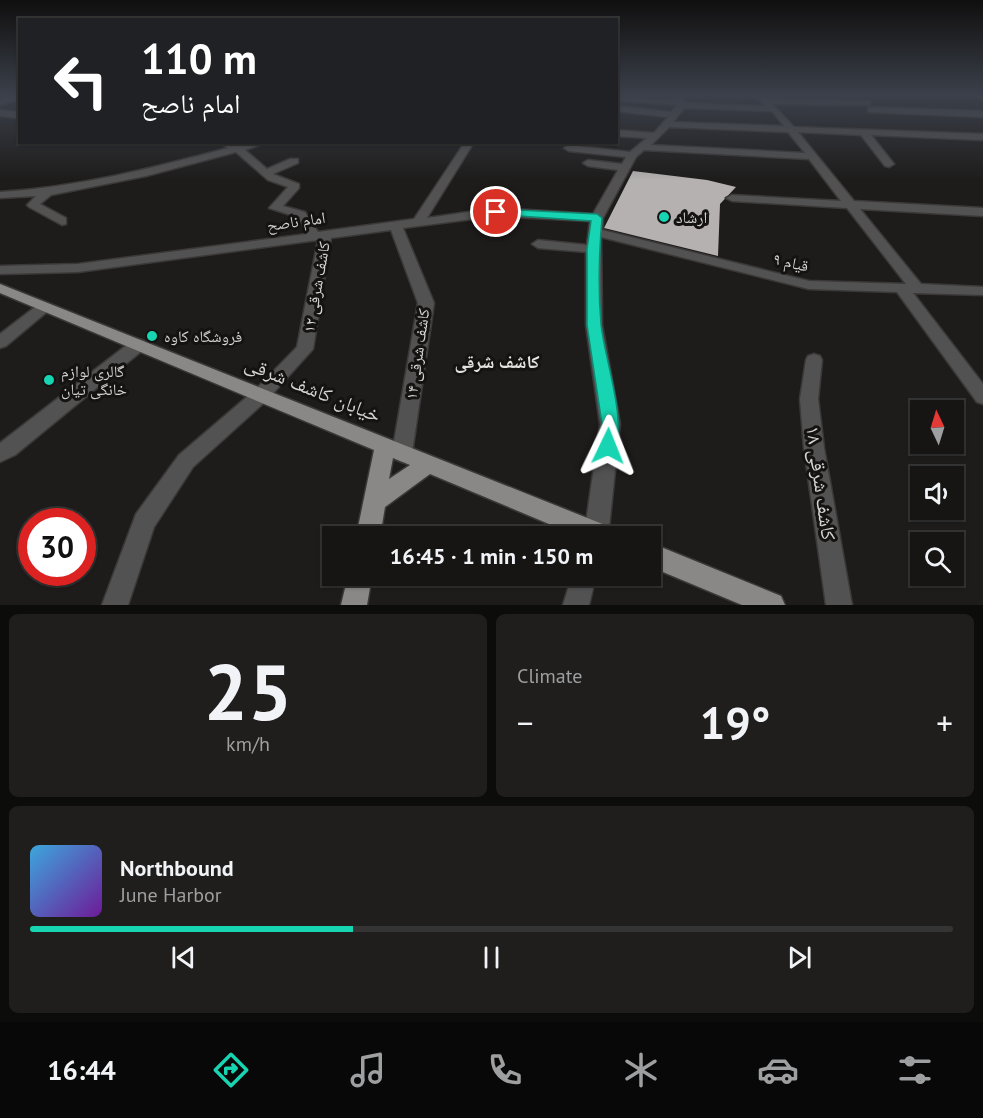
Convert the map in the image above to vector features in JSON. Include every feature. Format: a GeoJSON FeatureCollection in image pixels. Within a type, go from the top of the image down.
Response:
{"type":"FeatureCollection","features":[{"type":"Feature","properties":{"kind":"main road","name":"خیابان کاشف شرقی"},"geometry":{"type":"LineString","coordinates":[[0,288],[576,526]]}},
{"type":"Feature","properties":{"kind":"main road"},"geometry":{"type":"LineString","coordinates":[[370,526],[376,501],[394,449]]}},
{"type":"Feature","properties":{"kind":"main road"},"geometry":{"type":"LineString","coordinates":[[376,501],[428,464]]}},
{"type":"Feature","properties":{"kind":"main road"},"geometry":{"type":"LineString","coordinates":[[661,559],[772,605]]}},
{"type":"Feature","properties":{"kind":"main road"},"geometry":{"type":"LineString","coordinates":[[354,605],[358,586]]}},
{"type":"Feature","properties":{"kind":"street"},"geometry":{"type":"LineString","coordinates":[[786,123],[852,206],[983,397]]}},
{"type":"Feature","properties":{"kind":"street"},"geometry":{"type":"LineString","coordinates":[[601,526],[610,424],[594,325],[595,233],[632,155],[667,124],[983,137]]}},
{"type":"Feature","properties":{"kind":"street"},"geometry":{"type":"LineString","coordinates":[[864,132],[889,164]]}},
{"type":"Feature","properties":{"kind":"street"},"geometry":{"type":"LineString","coordinates":[[618,133],[656,136]]}},
{"type":"Feature","properties":{"kind":"street"},"geometry":{"type":"LineString","coordinates":[[227,144],[239,150],[272,178],[295,186],[275,208],[301,215],[319,234]]}},
{"type":"Feature","properties":{"kind":"street"},"geometry":{"type":"LineString","coordinates":[[0,195],[47,192],[146,173],[258,144]]}},
{"type":"Feature","properties":{"kind":"street"},"geometry":{"type":"LineString","coordinates":[[419,221],[469,144]]}},
{"type":"Feature","properties":{"kind":"street"},"geometry":{"type":"LineString","coordinates":[[642,147],[812,156]]}},
{"type":"Feature","properties":{"kind":"street"},"geometry":{"type":"LineString","coordinates":[[569,148],[632,155]]}},
{"type":"Feature","properties":{"kind":"street"},"geometry":{"type":"LineString","coordinates":[[266,173],[294,161]]}},
{"type":"Feature","properties":{"kind":"street"},"geometry":{"type":"LineString","coordinates":[[588,164],[625,168]]}},
{"type":"Feature","properties":{"kind":"street"},"geometry":{"type":"LineString","coordinates":[[47,192],[33,205],[62,220]]}},
{"type":"Feature","properties":{"kind":"street"},"geometry":{"type":"LineString","coordinates":[[732,198],[983,212]]}},
{"type":"Feature","properties":{"kind":"street","name":"امام ناصح"},"geometry":{"type":"LineString","coordinates":[[0,270],[78,268],[496,212],[595,233]]}},
{"type":"Feature","properties":{"kind":"street","name":"کاشف شرقی ۱۴"},"geometry":{"type":"LineString","coordinates":[[394,449],[426,303],[395,224]]}},
{"type":"Feature","properties":{"kind":"street"},"geometry":{"type":"LineString","coordinates":[[538,244],[595,233]]}},
{"type":"Feature","properties":{"kind":"street","name":"قیام ۹"},"geometry":{"type":"LineString","coordinates":[[595,233],[809,285],[983,291]]}},
{"type":"Feature","properties":{"kind":"street","name":"کاشف شرقی ۱۲"},"geometry":{"type":"LineString","coordinates":[[115,605],[144,522],[186,461],[261,395],[305,349],[319,234]]}},
{"type":"Feature","properties":{"kind":"street"},"geometry":{"type":"LineString","coordinates":[[0,342],[44,307]]}},
{"type":"Feature","properties":{"kind":"street"},"geometry":{"type":"LineString","coordinates":[[0,453],[138,345]]}},
{"type":"Feature","properties":{"kind":"street","name":"کاشف شرقی ۱۸"},"geometry":{"type":"LineString","coordinates":[[814,360],[809,399],[811,419],[839,605]]}},
{"type":"Feature","properties":{"kind":"street"},"geometry":{"type":"LineString","coordinates":[[576,605],[581,586]]}},
{"type":"Feature","properties":{"kind":"building","name":"ارشاد"},"geometry":{"type":"Polygon","coordinates":[[[633,171],[707,180],[736,187],[720,204],[718,256],[604,228],[633,171]]]}},
{"type":"Feature","properties":{"kind":"place","name":"ارشاد"},"geometry":{"type":"Point","coordinates":[664,217]}},
{"type":"Feature","properties":{"kind":"place","name":"فروشگاه کاوه"},"geometry":{"type":"Point","coordinates":[152,336]}},
{"type":"Feature","properties":{"kind":"place","name":"گالری لوازم خانگی تیان"},"geometry":{"type":"Point","coordinates":[49,380]}},
{"type":"Feature","properties":{"kind":"district","name":"کاشف شرقی"},"geometry":{"type":"Point","coordinates":[497,361]}},
{"type":"Feature","properties":{"kind":"route"},"geometry":{"type":"LineString","coordinates":[[496,212],[597,218],[593,249],[594,325],[610,424],[608,446]]}}]}
